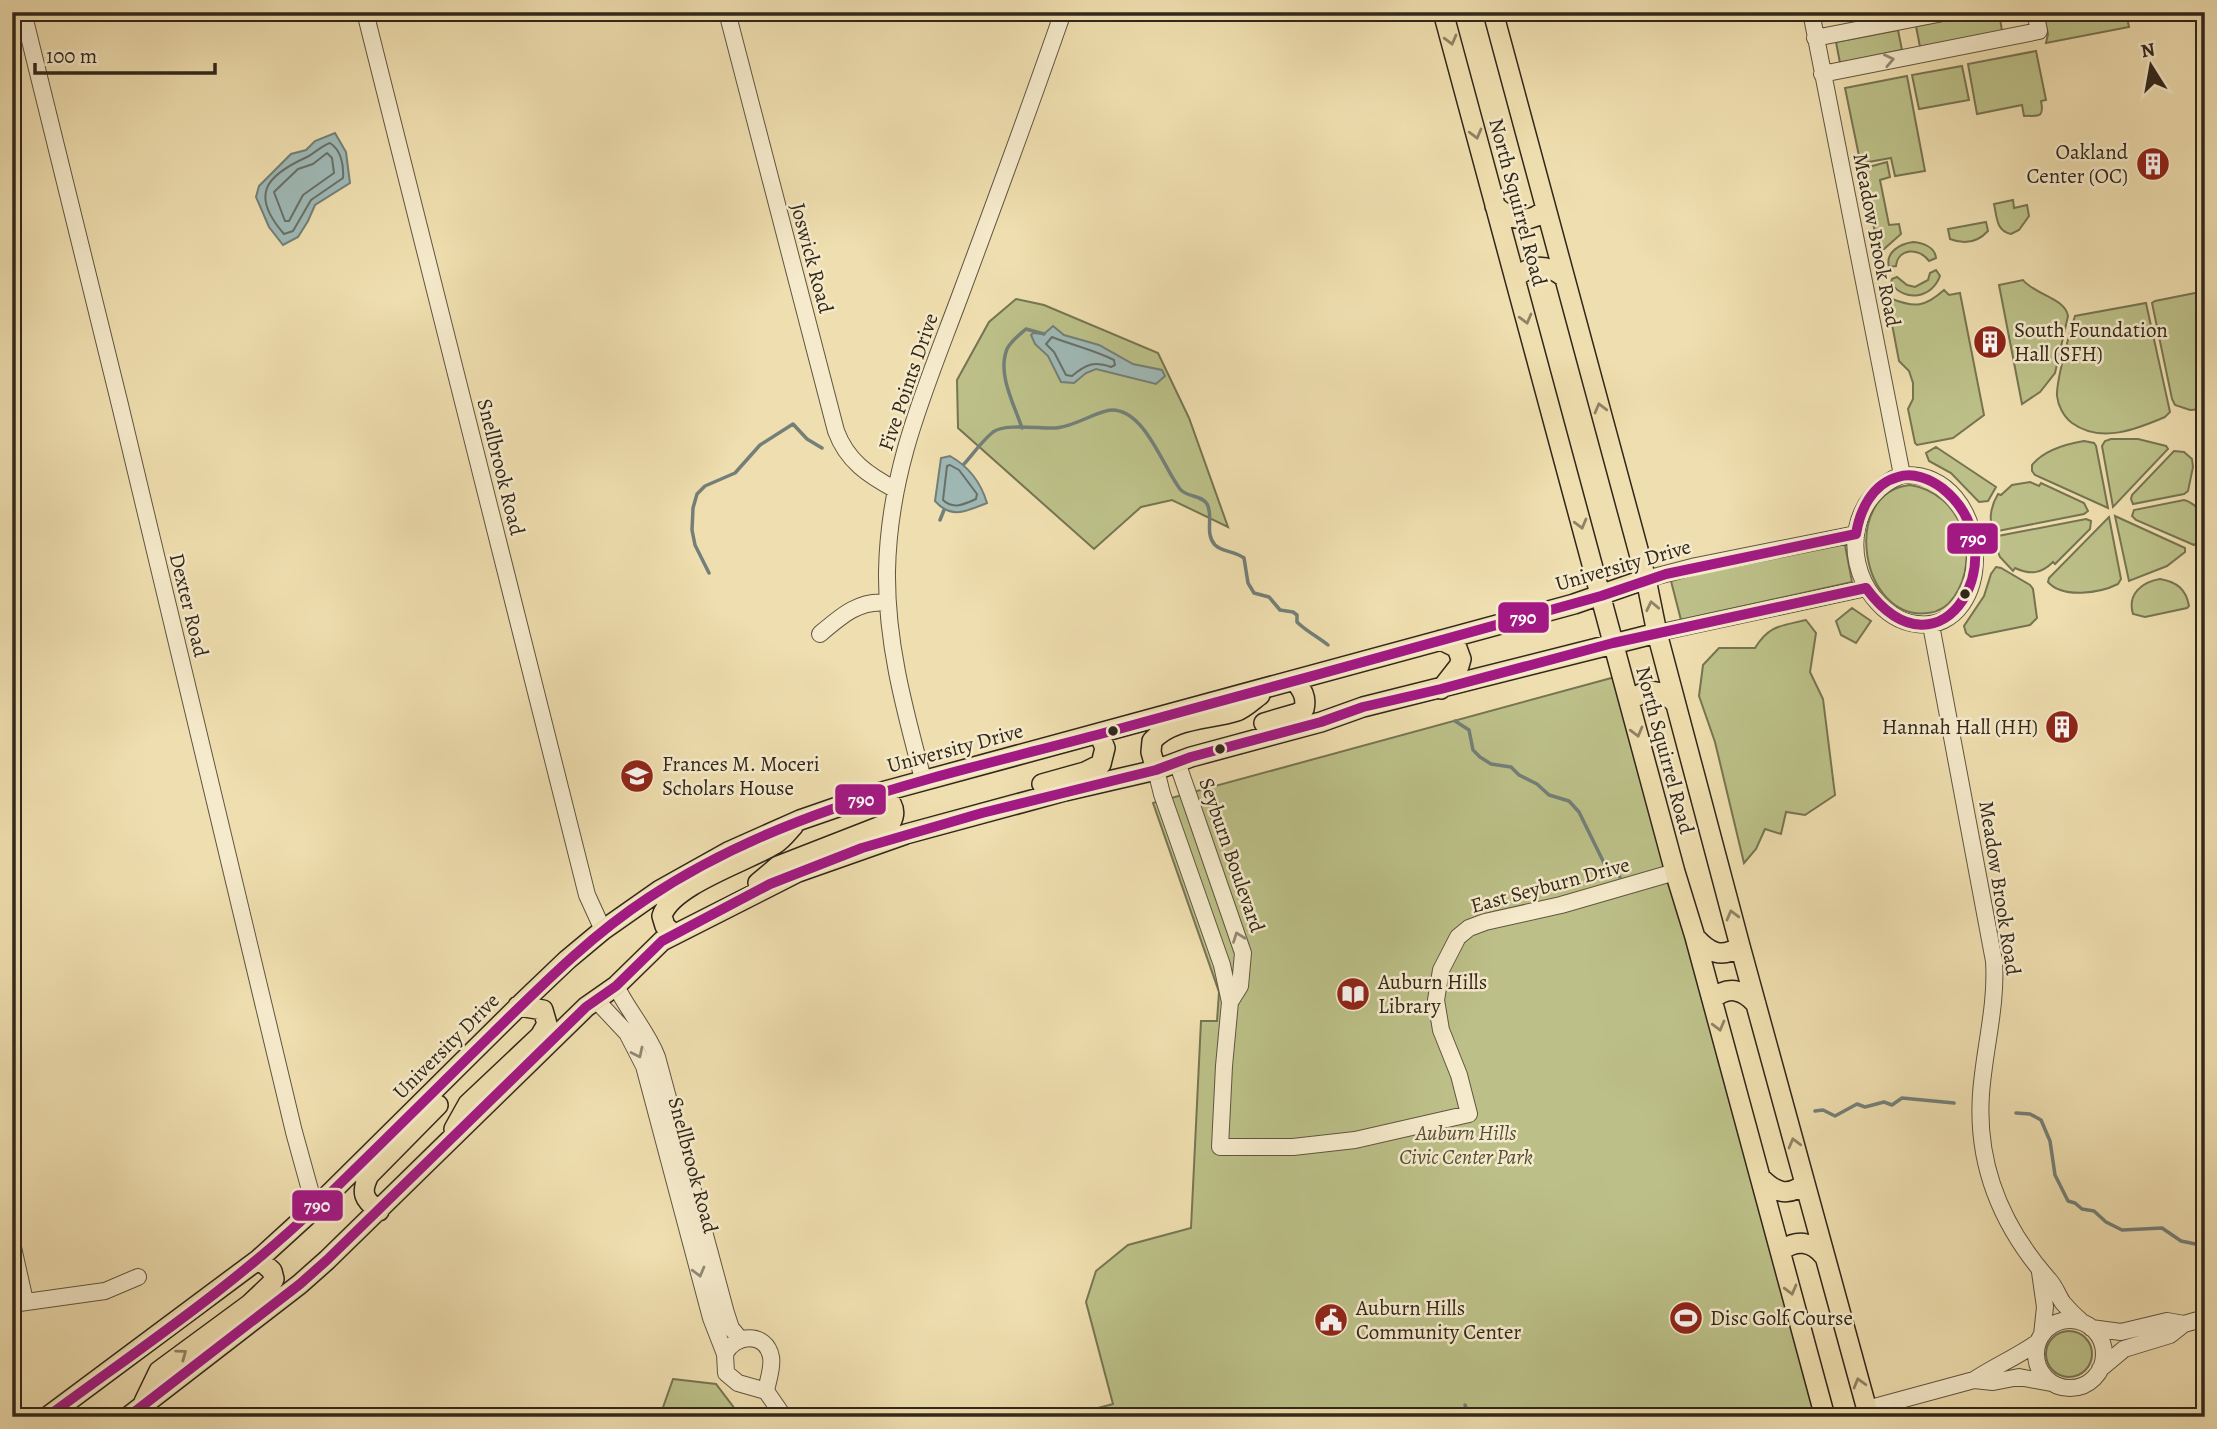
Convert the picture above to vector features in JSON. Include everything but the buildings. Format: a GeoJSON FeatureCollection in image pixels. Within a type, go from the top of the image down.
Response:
{"type":"FeatureCollection","features":[{"type":"Feature","properties":{"kind":"main road","name":"North Squirrel Road"},"geometry":{"type":"LineString","coordinates":[[1443,12],[1675,872],[1827,1413]]}},
{"type":"Feature","properties":{"kind":"main road","name":"North Squirrel Road"},"geometry":{"type":"LineString","coordinates":[[1493,12],[1866,1414]]}},
{"type":"Feature","properties":{"kind":"main road"},"geometry":{"type":"LineString","coordinates":[[1495,206],[1508,216],[1523,220],[1535,217],[1546,209]]}},
{"type":"Feature","properties":{"kind":"main road"},"geometry":{"type":"LineString","coordinates":[[1515,278],[1526,269],[1541,266],[1564,277]]}},
{"type":"Feature","properties":{"kind":"main road","name":"University Drive"},"geometry":{"type":"LineString","coordinates":[[47,1417],[259,1259],[315,1208],[567,960],[603,930],[660,890],[702,865],[757,837],[800,820],[923,779],[1295,681],[1601,596],[1646,579]]}},
{"type":"Feature","properties":{"kind":"main road"},"geometry":{"type":"LineString","coordinates":[[135,1412],[300,1284],[379,1211],[586,1007],[616,986],[662,941],[739,900],[798,872],[862,848],[982,813],[1156,770],[1184,759],[1321,722],[1363,707],[1657,633]]}},
{"type":"Feature","properties":{"kind":"main road"},"geometry":{"type":"LineString","coordinates":[[1441,640],[1457,648],[1461,659],[1459,666],[1441,689]]}},
{"type":"Feature","properties":{"kind":"main road"},"geometry":{"type":"LineString","coordinates":[[1184,759],[1222,735],[1304,709],[1306,701],[1303,691],[1295,681]]}},
{"type":"Feature","properties":{"kind":"main road"},"geometry":{"type":"LineString","coordinates":[[1156,770],[1151,752],[1152,741],[1159,733],[1240,710],[1269,688]]}},
{"type":"Feature","properties":{"kind":"main road"},"geometry":{"type":"LineString","coordinates":[[1629,702],[1641,692],[1656,690],[1663,692],[1676,704]]}},
{"type":"Feature","properties":{"kind":"main road"},"geometry":{"type":"LineString","coordinates":[[982,813],[1022,789],[1085,772],[1101,764],[1105,748],[1099,734]]}},
{"type":"Feature","properties":{"kind":"main road"},"geometry":{"type":"LineString","coordinates":[[739,900],[778,866],[891,822],[894,815],[892,804],[885,795],[878,793]]}},
{"type":"Feature","properties":{"kind":"main road"},"geometry":{"type":"LineString","coordinates":[[674,934],[665,926],[662,916],[666,906],[674,898],[726,868],[776,844],[800,820]]}},
{"type":"Feature","properties":{"kind":"main road"},"geometry":{"type":"LineString","coordinates":[[1695,937],[1703,947],[1717,954],[1729,953],[1740,946]]}},
{"type":"Feature","properties":{"kind":"main road"},"geometry":{"type":"LineString","coordinates":[[1712,1000],[1723,992],[1737,991],[1744,993],[1756,1004]]}},
{"type":"Feature","properties":{"kind":"main road"},"geometry":{"type":"LineString","coordinates":[[446,1146],[468,1104],[540,1036],[547,1024],[543,1010],[518,1006]]}},
{"type":"Feature","properties":{"kind":"main road"},"geometry":{"type":"LineString","coordinates":[[379,1211],[365,1198],[364,1184],[369,1175],[448,1095],[481,1044]]}},
{"type":"Feature","properties":{"kind":"main road"},"geometry":{"type":"LineString","coordinates":[[1760,1177],[1769,1187],[1783,1192],[1795,1190],[1805,1183]]}},
{"type":"Feature","properties":{"kind":"main road"},"geometry":{"type":"LineString","coordinates":[[1781,1251],[1800,1242],[1814,1246],[1825,1256]]}},
{"type":"Feature","properties":{"kind":"main road"},"geometry":{"type":"LineString","coordinates":[[135,1412],[159,1371],[250,1304],[271,1284],[274,1279],[272,1271],[259,1259]]}},
{"type":"Feature","properties":{"kind":"main road"},"geometry":{"type":"LineString","coordinates":[[69,1417],[149,1357],[166,1329]]}},
{"type":"Feature","properties":{"kind":"street","name":"Dexter Road"},"geometry":{"type":"LineString","coordinates":[[23,12],[117,391],[294,1132],[315,1208]]}},
{"type":"Feature","properties":{"kind":"street","name":"Snellbrook Road"},"geometry":{"type":"LineString","coordinates":[[365,12],[587,895],[603,930]]}},
{"type":"Feature","properties":{"kind":"street","name":"Joswick Road"},"geometry":{"type":"LineString","coordinates":[[727,12],[836,431],[853,462],[873,478],[895,490]]}},
{"type":"Feature","properties":{"kind":"street","name":"Five Points Drive"},"geometry":{"type":"LineString","coordinates":[[923,779],[896,668],[888,603],[888,550],[895,490],[915,412],[1063,12]]}},
{"type":"Feature","properties":{"kind":"street","name":"Meadow Brook Road"},"geometry":{"type":"LineString","coordinates":[[1811,12],[1902,475]]}},
{"type":"Feature","properties":{"kind":"street"},"geometry":{"type":"LineString","coordinates":[[1815,38],[1948,12]]}},
{"type":"Feature","properties":{"kind":"street"},"geometry":{"type":"LineString","coordinates":[[1822,74],[2039,31],[2035,12]]}},
{"type":"Feature","properties":{"kind":"street"},"geometry":{"type":"LineString","coordinates":[[1902,475],[1913,475],[1942,485],[1962,508],[1973,537],[1976,567],[1966,597],[1945,619],[1931,625],[1914,624],[1889,614],[1866,588],[1858,563],[1856,534],[1866,503],[1887,481],[1902,475]]}},
{"type":"Feature","properties":{"kind":"street","name":"University Drive"},"geometry":{"type":"LineString","coordinates":[[1646,579],[1696,566],[1856,534]]}},
{"type":"Feature","properties":{"kind":"street"},"geometry":{"type":"LineString","coordinates":[[1657,633],[1866,588]]}},
{"type":"Feature","properties":{"kind":"street"},"geometry":{"type":"LineString","coordinates":[[820,634],[857,606],[869,602],[888,603]]}},
{"type":"Feature","properties":{"kind":"street","name":"Meadow Brook Road"},"geometry":{"type":"LineString","coordinates":[[1931,625],[1994,961],[1994,990],[1981,1093],[1983,1144],[1992,1185],[2012,1231],[2064,1303],[2086,1325]]}},
{"type":"Feature","properties":{"kind":"street","name":"Seyburn Boulevard"},"geometry":{"type":"LineString","coordinates":[[1184,759],[1201,835],[1243,953],[1240,986],[1230,1002]]}},
{"type":"Feature","properties":{"kind":"street","name":"Seyburn Boulevard"},"geometry":{"type":"LineString","coordinates":[[1156,770],[1222,965],[1230,1002],[1220,1147]]}},
{"type":"Feature","properties":{"kind":"street"},"geometry":{"type":"LineString","coordinates":[[1179,843],[1201,835]]}},
{"type":"Feature","properties":{"kind":"street","name":"East Seyburn Drive"},"geometry":{"type":"LineString","coordinates":[[1220,1147],[1293,1147],[1355,1140],[1469,1114],[1460,1075],[1441,1030],[1436,1000],[1441,970],[1458,937],[1469,928],[1485,922],[1561,905],[1675,872]]}},
{"type":"Feature","properties":{"kind":"street","name":"Snellbrook Road"},"geometry":{"type":"LineString","coordinates":[[616,986],[626,1007],[652,1044],[657,1057],[726,1313],[731,1328],[740,1339]]}},
{"type":"Feature","properties":{"kind":"street","name":"Snellbrook Road"},"geometry":{"type":"LineString","coordinates":[[596,1000],[627,1033],[644,1066],[711,1318],[725,1354]]}},
{"type":"Feature","properties":{"kind":"street"},"geometry":{"type":"LineString","coordinates":[[12,1243],[19,1303],[105,1291],[138,1277]]}},
{"type":"Feature","properties":{"kind":"street","name":"Meadow Brook Road"},"geometry":{"type":"LineString","coordinates":[[2040,1272],[2045,1301],[2040,1338]]}},
{"type":"Feature","properties":{"kind":"street"},"geometry":{"type":"LineString","coordinates":[[1974,1380],[1993,1382],[2019,1377],[2063,1387],[2076,1387],[2092,1379],[2124,1349],[2170,1335],[2184,1324],[2205,1318]]}},
{"type":"Feature","properties":{"kind":"street"},"geometry":{"type":"LineString","coordinates":[[1866,1414],[1974,1380],[2013,1359],[2040,1338],[2050,1326],[2060,1322],[2120,1332],[2167,1321],[2184,1324]]}},
{"type":"Feature","properties":{"kind":"street"},"geometry":{"type":"LineString","coordinates":[[2086,1325],[2102,1345],[2100,1370]]}},
{"type":"Feature","properties":{"kind":"street"},"geometry":{"type":"LineString","coordinates":[[2040,1338],[2036,1354],[2038,1365],[2043,1375],[2052,1383]]}},
{"type":"Feature","properties":{"kind":"street"},"geometry":{"type":"LineString","coordinates":[[766,1391],[771,1361],[768,1350],[757,1339],[740,1339],[730,1345],[725,1354],[726,1373],[733,1381],[766,1391],[784,1417]]}},
{"type":"Feature","properties":{"kind":"green space"},"geometry":{"type":"Polygon","coordinates":[[[1985,12],[1999,12],[2002,31],[1920,47],[1916,26],[1985,12]]]}},
{"type":"Feature","properties":{"kind":"green space"},"geometry":{"type":"Polygon","coordinates":[[[2043,12],[2126,12],[2129,27],[2046,43],[2048,34],[2043,12]]]}},
{"type":"Feature","properties":{"kind":"green space"},"geometry":{"type":"Polygon","coordinates":[[[1898,30],[1902,50],[1840,63],[1836,42],[1898,30]]]}},
{"type":"Feature","properties":{"kind":"green space"},"geometry":{"type":"Polygon","coordinates":[[[2036,51],[2046,100],[2041,101],[2041,114],[2024,116],[2022,105],[1977,114],[1968,64],[2036,51]]]}},
{"type":"Feature","properties":{"kind":"green space"},"geometry":{"type":"Polygon","coordinates":[[[1962,66],[1969,100],[1919,109],[1912,75],[1962,66]]]}},
{"type":"Feature","properties":{"kind":"green space"},"geometry":{"type":"Polygon","coordinates":[[[1907,76],[1925,171],[1895,176],[1891,158],[1863,163],[1860,161],[1845,88],[1907,76]]]}},
{"type":"Feature","properties":{"kind":"green space"},"geometry":{"type":"Polygon","coordinates":[[[1887,162],[1890,177],[1880,180],[1889,225],[1899,224],[1901,234],[1884,249],[1879,250],[1861,169],[1887,162]]]}},
{"type":"Feature","properties":{"kind":"green space"},"geometry":{"type":"Polygon","coordinates":[[[2013,200],[2014,208],[2027,205],[2029,216],[2019,230],[2011,234],[2000,227],[1994,204],[2013,200]]]}},
{"type":"Feature","properties":{"kind":"green space"},"geometry":{"type":"Polygon","coordinates":[[[1986,222],[1988,231],[1975,240],[1961,242],[1950,239],[1948,229],[1986,222]]]}},
{"type":"Feature","properties":{"kind":"green space"},"geometry":{"type":"Polygon","coordinates":[[[1913,242],[1931,248],[1936,258],[1929,261],[1920,253],[1910,252],[1901,256],[1896,266],[1889,267],[1891,253],[1913,242]]]}},
{"type":"Feature","properties":{"kind":"green space"},"geometry":{"type":"Polygon","coordinates":[[[1936,270],[1940,276],[1925,293],[1903,293],[1891,283],[1892,279],[1897,277],[1907,285],[1915,287],[1928,280],[1930,273],[1936,270]]]}},
{"type":"Feature","properties":{"kind":"green space"},"geometry":{"type":"Polygon","coordinates":[[[2023,280],[2061,305],[2068,316],[2055,373],[2040,392],[2022,404],[1999,285],[2023,280]]]}},
{"type":"Feature","properties":{"kind":"green space"},"geometry":{"type":"Polygon","coordinates":[[[1944,290],[1949,295],[1960,293],[1984,415],[1953,438],[1917,445],[1908,409],[1913,399],[1913,383],[1909,371],[1899,361],[1888,303],[1892,299],[1914,305],[1925,303],[1944,290]]]}},
{"type":"Feature","properties":{"kind":"green space"},"geometry":{"type":"Polygon","coordinates":[[[2205,291],[2205,409],[2190,410],[2175,405],[2172,399],[2152,303],[2205,291]]]}},
{"type":"Feature","properties":{"kind":"green space"},"geometry":{"type":"Polygon","coordinates":[[[1016,299],[1044,305],[1158,353],[1189,418],[1228,527],[1172,500],[1141,507],[1094,549],[958,428],[957,380],[989,322],[1016,299]]]}},
{"type":"Feature","properties":{"kind":"green space"},"geometry":{"type":"Polygon","coordinates":[[[2146,303],[2170,412],[2154,422],[2119,432],[2095,433],[2072,423],[2060,407],[2057,389],[2075,316],[2146,303]]]}},
{"type":"Feature","properties":{"kind":"green space"},"geometry":{"type":"Polygon","coordinates":[[[2138,439],[2166,446],[2168,449],[2113,507],[2102,446],[2105,441],[2138,439]]]}},
{"type":"Feature","properties":{"kind":"green space"},"geometry":{"type":"Polygon","coordinates":[[[2084,441],[2096,446],[2108,508],[2035,475],[2032,471],[2032,465],[2049,452],[2084,441]]]}},
{"type":"Feature","properties":{"kind":"green space"},"geometry":{"type":"Polygon","coordinates":[[[1936,447],[1996,487],[1988,501],[1979,502],[1951,473],[1929,461],[1926,453],[1936,447]]]}},
{"type":"Feature","properties":{"kind":"green space"},"geometry":{"type":"Polygon","coordinates":[[[2174,451],[2184,452],[2192,459],[2188,491],[2133,504],[2132,495],[2174,451]]]}},
{"type":"Feature","properties":{"kind":"green space"},"geometry":{"type":"Polygon","coordinates":[[[2030,482],[2039,486],[2041,483],[2084,503],[2088,511],[1998,531],[1993,529],[1991,511],[1998,494],[2001,495],[2012,485],[2030,482]]]}},
{"type":"Feature","properties":{"kind":"green space"},"geometry":{"type":"Polygon","coordinates":[[[1910,485],[1928,490],[1943,500],[1962,529],[1966,546],[1962,581],[1954,597],[1949,604],[1928,613],[1905,610],[1887,598],[1874,578],[1867,555],[1867,531],[1874,509],[1888,493],[1910,485]]]}},
{"type":"Feature","properties":{"kind":"green space"},"geometry":{"type":"Polygon","coordinates":[[[2184,500],[2196,507],[2203,520],[2202,534],[2194,545],[2132,516],[2134,510],[2184,500]]]}},
{"type":"Feature","properties":{"kind":"green space"},"geometry":{"type":"Polygon","coordinates":[[[2115,516],[2185,548],[2185,552],[2167,566],[2129,581],[2115,516]]]}},
{"type":"Feature","properties":{"kind":"green space"},"geometry":{"type":"Polygon","coordinates":[[[2109,517],[2121,579],[2118,584],[2082,593],[2063,591],[2048,582],[2049,578],[2109,517]]]}},
{"type":"Feature","properties":{"kind":"green space"},"geometry":{"type":"Polygon","coordinates":[[[2086,519],[2091,521],[2090,529],[2055,564],[2053,562],[2040,571],[2026,572],[2015,568],[2013,571],[2000,557],[1994,542],[1998,536],[2086,519]]]}},
{"type":"Feature","properties":{"kind":"green space"},"geometry":{"type":"Polygon","coordinates":[[[1843,544],[1852,582],[1681,620],[1671,581],[1698,573],[1843,544]]]}},
{"type":"Feature","properties":{"kind":"green space"},"geometry":{"type":"Polygon","coordinates":[[[1996,567],[2030,585],[2033,589],[2037,618],[2030,625],[1971,637],[1964,626],[1984,596],[1996,567]]]}},
{"type":"Feature","properties":{"kind":"green space"},"geometry":{"type":"Polygon","coordinates":[[[2160,579],[2180,587],[2189,606],[2145,617],[2133,614],[2134,595],[2142,586],[2160,579]]]}},
{"type":"Feature","properties":{"kind":"green space"},"geometry":{"type":"Polygon","coordinates":[[[1852,608],[1871,621],[1856,643],[1841,635],[1836,621],[1852,608]]]}},
{"type":"Feature","properties":{"kind":"green space"},"geometry":{"type":"Polygon","coordinates":[[[1806,620],[1816,633],[1810,672],[1823,699],[1835,795],[1805,815],[1786,812],[1781,834],[1765,829],[1756,849],[1744,863],[1715,742],[1699,696],[1703,665],[1719,648],[1755,648],[1771,631],[1783,625],[1806,620]]]}},
{"type":"Feature","properties":{"kind":"green space","name":"Auburn Hills Civic Center Park"},"geometry":{"type":"Polygon","coordinates":[[[1615,677],[1820,1417],[1064,1417],[1113,1404],[1086,1302],[1096,1271],[1128,1245],[1191,1228],[1201,1021],[1217,1021],[1219,992],[1153,803],[1615,677]]]}},
{"type":"Feature","properties":{"kind":"green space"},"geometry":{"type":"Polygon","coordinates":[[[2069,1331],[2085,1338],[2092,1354],[2085,1370],[2069,1377],[2053,1370],[2046,1354],[2053,1338],[2069,1331]]]}},
{"type":"Feature","properties":{"kind":"green space"},"geometry":{"type":"Polygon","coordinates":[[[673,1379],[716,1384],[741,1417],[664,1417],[661,1413],[673,1379]]]}},
{"type":"Feature","properties":{"kind":"water"},"geometry":{"type":"Polygon","coordinates":[[[335,133],[346,152],[350,183],[315,205],[298,237],[283,245],[269,227],[256,197],[259,186],[291,154],[306,150],[315,141],[335,133]]]}},
{"type":"Feature","properties":{"kind":"water"},"geometry":{"type":"Polygon","coordinates":[[[1053,326],[1064,335],[1099,345],[1133,364],[1162,370],[1165,376],[1156,384],[1096,369],[1074,383],[1061,382],[1048,356],[1035,344],[1031,335],[1044,334],[1053,326]]]}},
{"type":"Feature","properties":{"kind":"water"},"geometry":{"type":"Polygon","coordinates":[[[950,456],[973,476],[987,503],[966,511],[953,512],[935,501],[941,458],[950,456]]]}},
{"type":"Feature","properties":{"kind":"waterway"},"geometry":{"type":"LineString","coordinates":[[1022,428],[1005,379],[1004,359],[1009,346],[1026,329],[1044,334]]}},
{"type":"Feature","properties":{"kind":"waterway"},"geometry":{"type":"LineString","coordinates":[[964,464],[985,439],[998,429],[1056,428],[1106,411],[1124,412],[1144,429],[1180,489],[1207,504],[1212,540],[1218,547],[1244,558],[1248,583],[1254,593],[1269,597],[1280,610],[1293,612],[1297,615],[1297,622],[1328,645]]}},
{"type":"Feature","properties":{"kind":"waterway"},"geometry":{"type":"LineString","coordinates":[[709,573],[695,545],[692,530],[697,494],[705,486],[735,473],[760,445],[793,424],[807,439],[822,448]]}},
{"type":"Feature","properties":{"kind":"waterway"},"geometry":{"type":"LineString","coordinates":[[940,520],[944,510]]}},
{"type":"Feature","properties":{"kind":"waterway"},"geometry":{"type":"LineString","coordinates":[[1455,721],[1469,730],[1473,750],[1480,757],[1491,764],[1511,767],[1549,795],[1569,801],[1579,812],[1605,865],[1620,877]]}},
{"type":"Feature","properties":{"kind":"waterway"},"geometry":{"type":"LineString","coordinates":[[1815,1111],[1823,1110],[1835,1116],[1857,1104],[1865,1107],[1884,1102],[1892,1105],[1902,1098],[1954,1103]]}},
{"type":"Feature","properties":{"kind":"waterway"},"geometry":{"type":"LineString","coordinates":[[2016,1113],[2030,1114],[2041,1120],[2050,1141],[2055,1175],[2068,1201],[2082,1209],[2094,1211],[2106,1222],[2122,1230],[2162,1228],[2181,1241],[2205,1246]]}},
{"type":"Feature","properties":{"kind":"waterway"},"geometry":{"type":"LineString","coordinates":[[1465,1405],[1470,1417]]}},
{"type":"Feature","properties":{"kind":"transit line","name":"790"},"geometry":{"type":"LineString","coordinates":[[1856,534],[1864,507],[1874,492],[1889,480],[1910,475],[1927,479],[1942,488],[1965,515],[1975,545],[1973,574],[1962,600],[1945,618],[1921,625],[1894,616],[1866,588]]}},
{"type":"Feature","properties":{"kind":"transit line","name":"790"},"geometry":{"type":"LineString","coordinates":[[47,1417],[186,1316],[286,1234],[586,945],[648,898],[701,866],[755,839],[812,816],[927,779],[1601,596],[1666,574],[1856,534]]}},
{"type":"Feature","properties":{"kind":"transit line","name":"790"},"geometry":{"type":"LineString","coordinates":[[128,1417],[300,1284],[327,1260],[586,1007],[616,986],[662,941],[770,884],[862,848],[982,813],[1156,770],[1191,757],[1321,722],[1363,707],[1613,643],[1866,588]]}},
{"type":"Feature","properties":{"kind":"place","name":"Oakland Center (OC)"},"geometry":{"type":"Point","coordinates":[2153,164]}},
{"type":"Feature","properties":{"kind":"place","name":"South Foundation Hall (SFH)"},"geometry":{"type":"Point","coordinates":[1990,342]}},
{"type":"Feature","properties":{"kind":"place","name":"Hannah Hall (HH)"},"geometry":{"type":"Point","coordinates":[2062,727]}},
{"type":"Feature","properties":{"kind":"place","name":"Frances M. Moceri Scholars House"},"geometry":{"type":"Point","coordinates":[637,776]}},
{"type":"Feature","properties":{"kind":"place","name":"Auburn Hills Library"},"geometry":{"type":"Point","coordinates":[1353,994]}},
{"type":"Feature","properties":{"kind":"place","name":"Disc Golf Course"},"geometry":{"type":"Point","coordinates":[1686,1318]}},
{"type":"Feature","properties":{"kind":"place","name":"Auburn Hills Community Center"},"geometry":{"type":"Point","coordinates":[1331,1320]}}]}
